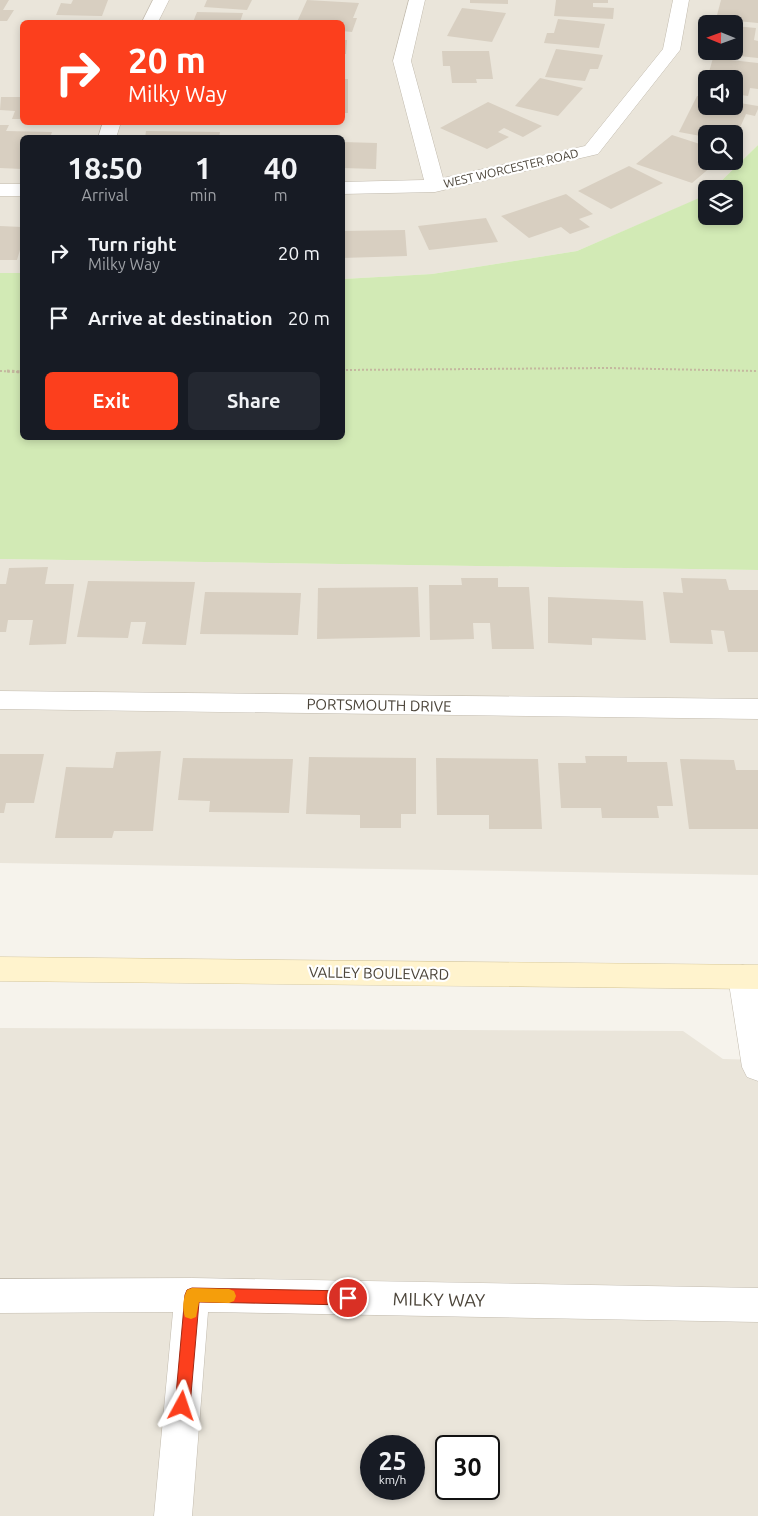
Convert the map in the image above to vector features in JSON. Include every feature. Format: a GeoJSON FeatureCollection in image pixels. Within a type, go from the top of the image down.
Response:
{"type":"FeatureCollection","features":[{"type":"Feature","properties":{"kind":"street"},"geometry":{"type":"LineString","coordinates":[[151,20],[161,0]]}},
{"type":"Feature","properties":{"kind":"street"},"geometry":{"type":"LineString","coordinates":[[417,0],[402,61],[435,186]]}},
{"type":"Feature","properties":{"kind":"street","name":"WEST WORCESTER ROAD"},"geometry":{"type":"LineString","coordinates":[[345,188],[435,186],[590,150],[671,50],[680,0]]}},
{"type":"Feature","properties":{"kind":"street"},"geometry":{"type":"LineString","coordinates":[[0,190],[20,190]]}},
{"type":"Feature","properties":{"kind":"street","name":"PORTSMOUTH DRIVE"},"geometry":{"type":"LineString","coordinates":[[0,700],[758,709]]}},
{"type":"Feature","properties":{"kind":"street","name":"VALLEY BOULEVARD"},"geometry":{"type":"LineString","coordinates":[[0,969],[751,977]]}},
{"type":"Feature","properties":{"kind":"street"},"geometry":{"type":"LineString","coordinates":[[751,977],[758,1067]]}},
{"type":"Feature","properties":{"kind":"street"},"geometry":{"type":"LineString","coordinates":[[173,1516],[192,1295]]}},
{"type":"Feature","properties":{"kind":"street","name":"MILKY WAY"},"geometry":{"type":"LineString","coordinates":[[0,1296],[192,1295],[758,1305]]}},
{"type":"Feature","properties":{"kind":"path"},"geometry":{"type":"LineString","coordinates":[[345,370],[608,368],[758,371]]}},
{"type":"Feature","properties":{"kind":"path"},"geometry":{"type":"LineString","coordinates":[[0,372],[20,372]]}},
{"type":"Feature","properties":{"kind":"shaded area"},"geometry":{"type":"Polygon","coordinates":[[[0,0],[758,0],[758,145],[743,160],[743,125],[698,125],[698,170],[732,170],[722,180],[698,180],[698,199],[577,251],[432,274],[345,279],[345,135],[20,135],[20,273],[0,273],[0,0]]]}},
{"type":"Feature","properties":{"kind":"shaded area"},"geometry":{"type":"Polygon","coordinates":[[[0,559],[758,570],[758,875],[0,863],[0,559]]]}},
{"type":"Feature","properties":{"kind":"shaded area"},"geometry":{"type":"Polygon","coordinates":[[[0,1028],[683,1031],[723,1059],[758,1060],[758,1516],[0,1516],[0,1028]]]}},
{"type":"Feature","properties":{"kind":"green space"},"geometry":{"type":"Polygon","coordinates":[[[758,145],[758,570],[0,559],[0,273],[20,273],[20,440],[345,440],[345,279],[432,274],[577,251],[698,198],[698,225],[743,225],[743,180],[722,180],[732,170],[743,170],[743,160],[758,145]]]}},
{"type":"Feature","properties":{"kind":"building"},"geometry":{"type":"Polygon","coordinates":[[[0,0],[9,0],[3,10],[14,10],[7,21],[0,21],[0,0]]]}},
{"type":"Feature","properties":{"kind":"building"},"geometry":{"type":"Polygon","coordinates":[[[73,0],[108,0],[102,16],[56,15],[61,3],[71,4],[73,0]]]}},
{"type":"Feature","properties":{"kind":"building"},"geometry":{"type":"Polygon","coordinates":[[[207,0],[252,0],[247,10],[204,7],[207,0]]]}},
{"type":"Feature","properties":{"kind":"building"},"geometry":{"type":"Polygon","coordinates":[[[307,0],[359,3],[353,18],[357,18],[352,32],[345,31],[345,20],[298,20],[307,0]]]}},
{"type":"Feature","properties":{"kind":"building"},"geometry":{"type":"Polygon","coordinates":[[[470,0],[508,0],[508,4],[470,3],[470,0]]]}},
{"type":"Feature","properties":{"kind":"building"},"geometry":{"type":"Polygon","coordinates":[[[556,0],[608,0],[608,3],[593,3],[593,7],[614,8],[613,19],[554,16],[556,0]]]}},
{"type":"Feature","properties":{"kind":"building"},"geometry":{"type":"Polygon","coordinates":[[[721,0],[758,0],[758,23],[743,22],[743,15],[717,15],[721,0]]]}},
{"type":"Feature","properties":{"kind":"building"},"geometry":{"type":"Polygon","coordinates":[[[462,8],[506,13],[492,42],[447,36],[462,8]]]}},
{"type":"Feature","properties":{"kind":"building"},"geometry":{"type":"Polygon","coordinates":[[[197,12],[243,13],[241,20],[194,20],[197,12]]]}},
{"type":"Feature","properties":{"kind":"building"},"geometry":{"type":"Polygon","coordinates":[[[558,19],[605,24],[599,48],[544,43],[547,33],[554,33],[558,19]]]}},
{"type":"Feature","properties":{"kind":"building"},"geometry":{"type":"Polygon","coordinates":[[[743,27],[756,28],[754,40],[758,41],[758,58],[743,56],[743,27]]]}},
{"type":"Feature","properties":{"kind":"building"},"geometry":{"type":"Polygon","coordinates":[[[345,40],[347,40],[346,54],[345,40]]]}},
{"type":"Feature","properties":{"kind":"building"},"geometry":{"type":"Polygon","coordinates":[[[556,49],[603,55],[598,69],[590,69],[585,81],[545,77],[556,49]]]}},
{"type":"Feature","properties":{"kind":"building"},"geometry":{"type":"Polygon","coordinates":[[[442,51],[489,51],[493,79],[476,79],[477,83],[452,83],[450,66],[443,66],[442,51]]]}},
{"type":"Feature","properties":{"kind":"building"},"geometry":{"type":"Polygon","coordinates":[[[712,60],[758,63],[758,89],[750,88],[748,96],[743,95],[743,70],[710,70],[712,60]]]}},
{"type":"Feature","properties":{"kind":"building"},"geometry":{"type":"Polygon","coordinates":[[[540,78],[583,88],[558,116],[515,106],[540,78]]]}},
{"type":"Feature","properties":{"kind":"building"},"geometry":{"type":"Polygon","coordinates":[[[345,79],[348,79],[348,113],[345,113],[345,79]]]}},
{"type":"Feature","properties":{"kind":"building"},"geometry":{"type":"Polygon","coordinates":[[[697,96],[698,115],[743,115],[743,104],[758,106],[755,116],[746,114],[741,125],[698,125],[698,136],[679,132],[697,96]]]}},
{"type":"Feature","properties":{"kind":"building"},"geometry":{"type":"Polygon","coordinates":[[[1,97],[20,97],[20,119],[12,119],[15,111],[0,110],[1,97]]]}},
{"type":"Feature","properties":{"kind":"building"},"geometry":{"type":"Polygon","coordinates":[[[488,102],[542,126],[523,137],[504,128],[498,132],[509,137],[487,149],[440,128],[488,102]]]}},
{"type":"Feature","properties":{"kind":"building"},"geometry":{"type":"Polygon","coordinates":[[[0,125],[9,125],[6,131],[52,132],[51,135],[20,135],[20,169],[0,168],[0,125]]]}},
{"type":"Feature","properties":{"kind":"building"},"geometry":{"type":"Polygon","coordinates":[[[146,131],[220,132],[220,135],[145,135],[146,131]]]}},
{"type":"Feature","properties":{"kind":"building"},"geometry":{"type":"Polygon","coordinates":[[[672,135],[698,143],[698,170],[707,170],[692,183],[636,164],[672,135]]]}},
{"type":"Feature","properties":{"kind":"building"},"geometry":{"type":"Polygon","coordinates":[[[345,142],[377,143],[376,169],[345,168],[345,142]]]}},
{"type":"Feature","properties":{"kind":"building"},"geometry":{"type":"Polygon","coordinates":[[[629,166],[663,183],[611,209],[578,191],[629,166]]]}},
{"type":"Feature","properties":{"kind":"building"},"geometry":{"type":"Polygon","coordinates":[[[566,194],[593,214],[579,219],[590,227],[570,234],[561,227],[529,238],[501,216],[566,194]]]}},
{"type":"Feature","properties":{"kind":"building"},"geometry":{"type":"Polygon","coordinates":[[[486,218],[498,242],[429,250],[418,226],[486,218]]]}},
{"type":"Feature","properties":{"kind":"building"},"geometry":{"type":"Polygon","coordinates":[[[0,226],[20,227],[20,250],[17,260],[0,260],[0,226]]]}},
{"type":"Feature","properties":{"kind":"building"},"geometry":{"type":"Polygon","coordinates":[[[405,230],[407,256],[345,258],[345,231],[405,230]]]}},
{"type":"Feature","properties":{"kind":"building"},"geometry":{"type":"Polygon","coordinates":[[[48,567],[45,584],[74,584],[66,644],[29,645],[33,620],[8,620],[6,632],[0,632],[0,584],[6,584],[9,568],[48,567]]]}},
{"type":"Feature","properties":{"kind":"building"},"geometry":{"type":"Polygon","coordinates":[[[461,578],[498,578],[498,587],[529,587],[534,649],[492,649],[490,623],[473,623],[474,639],[430,640],[429,585],[462,585],[461,578]]]}},
{"type":"Feature","properties":{"kind":"building"},"geometry":{"type":"Polygon","coordinates":[[[681,578],[726,579],[729,590],[758,590],[758,652],[728,652],[724,631],[711,630],[713,644],[670,643],[663,592],[683,593],[681,578]]]}},
{"type":"Feature","properties":{"kind":"building"},"geometry":{"type":"Polygon","coordinates":[[[88,581],[195,582],[186,645],[142,644],[146,622],[131,622],[128,638],[77,637],[88,581]]]}},
{"type":"Feature","properties":{"kind":"building"},"geometry":{"type":"Polygon","coordinates":[[[418,587],[420,637],[317,639],[318,588],[418,587]]]}},
{"type":"Feature","properties":{"kind":"building"},"geometry":{"type":"Polygon","coordinates":[[[205,592],[301,593],[298,635],[200,634],[205,592]]]}},
{"type":"Feature","properties":{"kind":"building"},"geometry":{"type":"Polygon","coordinates":[[[548,597],[643,601],[646,640],[592,638],[592,645],[548,643],[548,597]]]}},
{"type":"Feature","properties":{"kind":"building"},"geometry":{"type":"Polygon","coordinates":[[[161,751],[153,831],[114,831],[112,838],[55,838],[66,767],[113,768],[116,752],[161,751]]]}},
{"type":"Feature","properties":{"kind":"building"},"geometry":{"type":"Polygon","coordinates":[[[0,754],[44,754],[34,803],[6,803],[4,813],[0,813],[0,754]]]}},
{"type":"Feature","properties":{"kind":"building"},"geometry":{"type":"Polygon","coordinates":[[[585,756],[627,756],[627,762],[667,762],[673,806],[657,806],[659,818],[602,818],[601,808],[561,808],[558,763],[586,763],[585,756]]]}},
{"type":"Feature","properties":{"kind":"building"},"geometry":{"type":"Polygon","coordinates":[[[309,757],[416,758],[416,814],[401,814],[401,828],[360,828],[360,815],[306,814],[309,757]]]}},
{"type":"Feature","properties":{"kind":"building"},"geometry":{"type":"Polygon","coordinates":[[[183,758],[293,759],[289,813],[209,812],[210,801],[178,800],[183,758]]]}},
{"type":"Feature","properties":{"kind":"building"},"geometry":{"type":"Polygon","coordinates":[[[436,758],[538,759],[542,829],[489,829],[489,815],[437,815],[436,758]]]}},
{"type":"Feature","properties":{"kind":"building"},"geometry":{"type":"Polygon","coordinates":[[[680,759],[734,760],[736,770],[758,770],[758,829],[689,829],[680,759]]]}},
{"type":"Feature","properties":{"kind":"slow traffic"},"geometry":{"type":"LineString","coordinates":[[191,1312],[192,1295],[229,1296]]}},
{"type":"Feature","properties":{"kind":"route"},"geometry":{"type":"LineString","coordinates":[[182,1406],[192,1295],[348,1298]]}}]}
